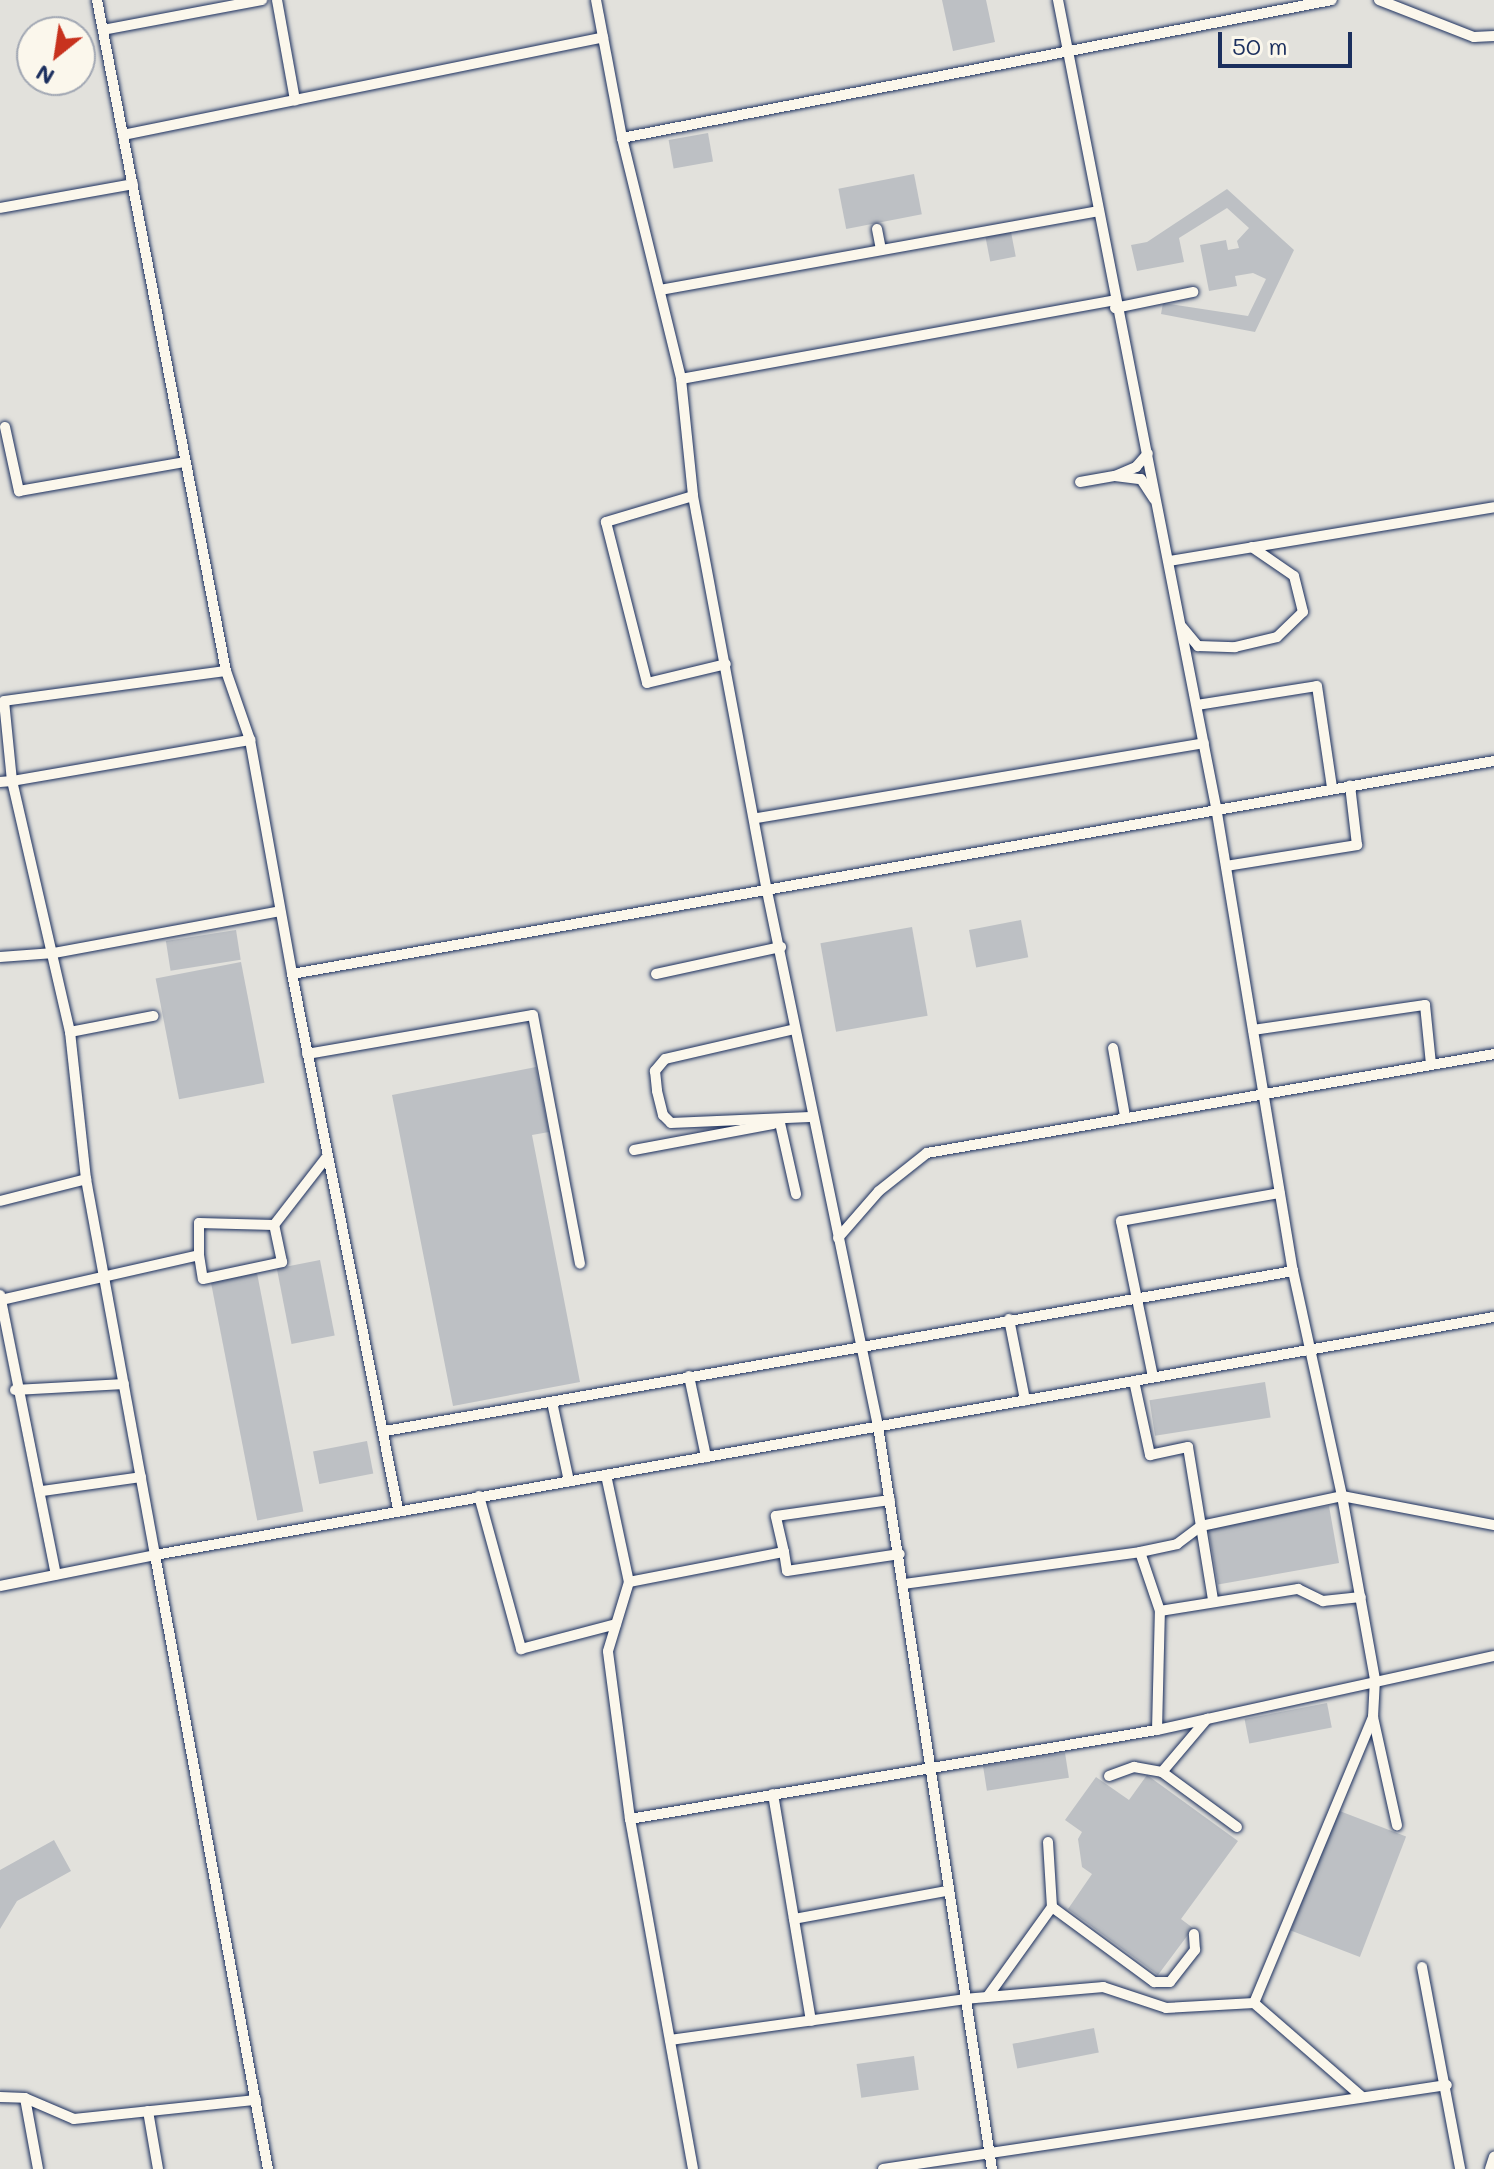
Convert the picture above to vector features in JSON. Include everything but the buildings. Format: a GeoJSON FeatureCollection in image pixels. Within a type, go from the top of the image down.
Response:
{"type":"FeatureCollection","features":[{"type":"Feature","properties":{"kind":"lane"},"geometry":{"type":"LineString","coordinates":[[97,0],[226,671],[250,740],[326,1158],[385,1431],[398,1509]]}},
{"type":"Feature","properties":{"kind":"lane"},"geometry":{"type":"LineString","coordinates":[[103,30],[262,0]]}},
{"type":"Feature","properties":{"kind":"lane"},"geometry":{"type":"LineString","coordinates":[[277,0],[295,100]]}},
{"type":"Feature","properties":{"kind":"lane"},"geometry":{"type":"LineString","coordinates":[[596,0],[622,138],[681,379],[693,496],[757,818],[767,891],[781,947],[810,1117],[878,1426],[900,1554],[927,1768],[992,2169]]}},
{"type":"Feature","properties":{"kind":"lane"},"geometry":{"type":"LineString","coordinates":[[1058,0],[1115,304],[1148,453],[1216,807],[1293,1271],[1314,1349],[1361,1597],[1375,1679],[1373,1717],[1397,1825]]}},
{"type":"Feature","properties":{"kind":"lane"},"geometry":{"type":"LineString","coordinates":[[622,138],[1332,0]]}},
{"type":"Feature","properties":{"kind":"lane"},"geometry":{"type":"LineString","coordinates":[[1379,0],[1474,37],[1494,36]]}},
{"type":"Feature","properties":{"kind":"lane"},"geometry":{"type":"LineString","coordinates":[[123,135],[603,37]]}},
{"type":"Feature","properties":{"kind":"lane"},"geometry":{"type":"LineString","coordinates":[[0,208],[133,184]]}},
{"type":"Feature","properties":{"kind":"lane"},"geometry":{"type":"LineString","coordinates":[[660,290],[1099,211]]}},
{"type":"Feature","properties":{"kind":"lane"},"geometry":{"type":"LineString","coordinates":[[877,229],[881,250]]}},
{"type":"Feature","properties":{"kind":"lane"},"geometry":{"type":"LineString","coordinates":[[681,379],[1193,292]]}},
{"type":"Feature","properties":{"kind":"lane"},"geometry":{"type":"LineString","coordinates":[[5,427],[19,491],[186,462]]}},
{"type":"Feature","properties":{"kind":"lane"},"geometry":{"type":"LineString","coordinates":[[1080,482],[1115,476],[1136,467],[1148,453]]}},
{"type":"Feature","properties":{"kind":"lane"},"geometry":{"type":"LineString","coordinates":[[1115,476],[1141,479],[1158,504]]}},
{"type":"Feature","properties":{"kind":"lane"},"geometry":{"type":"LineString","coordinates":[[693,496],[606,522],[647,683],[726,664]]}},
{"type":"Feature","properties":{"kind":"lane"},"geometry":{"type":"LineString","coordinates":[[1169,561],[1494,507]]}},
{"type":"Feature","properties":{"kind":"lane"},"geometry":{"type":"LineString","coordinates":[[1181,626],[1198,646],[1235,647],[1277,637],[1303,612],[1294,576],[1252,547]]}},
{"type":"Feature","properties":{"kind":"lane"},"geometry":{"type":"LineString","coordinates":[[226,671],[4,701],[6,782],[54,953],[70,1032],[86,1179],[268,2169]]}},
{"type":"Feature","properties":{"kind":"lane"},"geometry":{"type":"LineString","coordinates":[[1197,705],[1317,686],[1332,787]]}},
{"type":"Feature","properties":{"kind":"lane"},"geometry":{"type":"LineString","coordinates":[[6,782],[250,740]]}},
{"type":"Feature","properties":{"kind":"lane"},"geometry":{"type":"LineString","coordinates":[[757,818],[1204,743]]}},
{"type":"Feature","properties":{"kind":"lane"},"geometry":{"type":"LineString","coordinates":[[292,974],[767,891],[1216,807],[1494,761]]}},
{"type":"Feature","properties":{"kind":"lane"},"geometry":{"type":"LineString","coordinates":[[1226,866],[1357,845],[1350,785]]}},
{"type":"Feature","properties":{"kind":"lane"},"geometry":{"type":"LineString","coordinates":[[0,957],[54,953],[280,911]]}},
{"type":"Feature","properties":{"kind":"lane"},"geometry":{"type":"LineString","coordinates":[[656,974],[781,947]]}},
{"type":"Feature","properties":{"kind":"lane"},"geometry":{"type":"LineString","coordinates":[[1253,1030],[1425,1005],[1431,1064]]}},
{"type":"Feature","properties":{"kind":"lane"},"geometry":{"type":"LineString","coordinates":[[307,1054],[533,1015],[580,1264]]}},
{"type":"Feature","properties":{"kind":"lane"},"geometry":{"type":"LineString","coordinates":[[70,1032],[153,1016]]}},
{"type":"Feature","properties":{"kind":"lane"},"geometry":{"type":"LineString","coordinates":[[795,1029],[665,1059],[655,1071],[657,1091],[663,1115],[671,1123],[810,1117]]}},
{"type":"Feature","properties":{"kind":"lane"},"geometry":{"type":"LineString","coordinates":[[1113,1048],[1125,1116]]}},
{"type":"Feature","properties":{"kind":"lane"},"geometry":{"type":"LineString","coordinates":[[838,1238],[879,1191],[927,1153],[1263,1090],[1494,1054]]}},
{"type":"Feature","properties":{"kind":"lane"},"geometry":{"type":"LineString","coordinates":[[634,1150],[810,1117]]}},
{"type":"Feature","properties":{"kind":"lane"},"geometry":{"type":"LineString","coordinates":[[780,1123],[796,1194]]}},
{"type":"Feature","properties":{"kind":"lane"},"geometry":{"type":"LineString","coordinates":[[274,1225],[326,1158]]}},
{"type":"Feature","properties":{"kind":"lane"},"geometry":{"type":"LineString","coordinates":[[0,1201],[86,1179]]}},
{"type":"Feature","properties":{"kind":"lane"},"geometry":{"type":"LineString","coordinates":[[1153,1377],[1121,1221],[1280,1193]]}},
{"type":"Feature","properties":{"kind":"lane"},"geometry":{"type":"LineString","coordinates":[[199,1223],[274,1225],[282,1262],[203,1279],[199,1223]]}},
{"type":"Feature","properties":{"kind":"lane"},"geometry":{"type":"LineString","coordinates":[[56,1574],[42,1491],[15,1390],[0,1297],[199,1255]]}},
{"type":"Feature","properties":{"kind":"lane"},"geometry":{"type":"LineString","coordinates":[[385,1431],[1293,1271]]}},
{"type":"Feature","properties":{"kind":"lane"},"geometry":{"type":"LineString","coordinates":[[0,1586],[398,1509],[606,1475],[1494,1317]]}},
{"type":"Feature","properties":{"kind":"lane"},"geometry":{"type":"LineString","coordinates":[[1009,1319],[1025,1400]]}},
{"type":"Feature","properties":{"kind":"lane"},"geometry":{"type":"LineString","coordinates":[[689,1376],[706,1457]]}},
{"type":"Feature","properties":{"kind":"lane"},"geometry":{"type":"LineString","coordinates":[[1134,1381],[1150,1455],[1188,1447],[1213,1600]]}},
{"type":"Feature","properties":{"kind":"lane"},"geometry":{"type":"LineString","coordinates":[[15,1390],[124,1384]]}},
{"type":"Feature","properties":{"kind":"lane"},"geometry":{"type":"LineString","coordinates":[[552,1402],[569,1481]]}},
{"type":"Feature","properties":{"kind":"lane"},"geometry":{"type":"LineString","coordinates":[[606,1475],[629,1582],[608,1651],[630,1819],[693,2169]]}},
{"type":"Feature","properties":{"kind":"lane"},"geometry":{"type":"LineString","coordinates":[[42,1491],[141,1477]]}},
{"type":"Feature","properties":{"kind":"lane"},"geometry":{"type":"LineString","coordinates":[[479,1496],[521,1649],[616,1624]]}},
{"type":"Feature","properties":{"kind":"lane"},"geometry":{"type":"LineString","coordinates":[[904,1584],[1140,1552],[1177,1544],[1201,1526],[1342,1496],[1494,1525]]}},
{"type":"Feature","properties":{"kind":"lane"},"geometry":{"type":"LineString","coordinates":[[890,1500],[776,1516],[787,1571],[900,1554]]}},
{"type":"Feature","properties":{"kind":"lane"},"geometry":{"type":"LineString","coordinates":[[629,1582],[784,1552]]}},
{"type":"Feature","properties":{"kind":"lane"},"geometry":{"type":"LineString","coordinates":[[1140,1552],[1160,1611],[1157,1730]]}},
{"type":"Feature","properties":{"kind":"lane"},"geometry":{"type":"LineString","coordinates":[[1160,1611],[1213,1600],[1298,1589],[1323,1601],[1361,1597]]}},
{"type":"Feature","properties":{"kind":"lane"},"geometry":{"type":"LineString","coordinates":[[630,1819],[1157,1730],[1375,1679],[1494,1656]]}},
{"type":"Feature","properties":{"kind":"lane"},"geometry":{"type":"LineString","coordinates":[[1254,2003],[1373,1717]]}},
{"type":"Feature","properties":{"kind":"lane"},"geometry":{"type":"LineString","coordinates":[[1162,1772],[1207,1719]]}},
{"type":"Feature","properties":{"kind":"lane"},"geometry":{"type":"LineString","coordinates":[[1109,1776],[1134,1767],[1162,1772],[1237,1827]]}},
{"type":"Feature","properties":{"kind":"lane"},"geometry":{"type":"LineString","coordinates":[[773,1794],[811,2021]]}},
{"type":"Feature","properties":{"kind":"lane"},"geometry":{"type":"LineString","coordinates":[[988,1996],[1052,1907],[1048,1842]]}},
{"type":"Feature","properties":{"kind":"lane"},"geometry":{"type":"LineString","coordinates":[[794,1919],[947,1891]]}},
{"type":"Feature","properties":{"kind":"lane"},"geometry":{"type":"LineString","coordinates":[[1052,1907],[1154,1982],[1170,1982],[1195,1950],[1194,1934]]}},
{"type":"Feature","properties":{"kind":"lane"},"geometry":{"type":"LineString","coordinates":[[1422,1967],[1447,2085],[1460,2169]]}},
{"type":"Feature","properties":{"kind":"lane"},"geometry":{"type":"LineString","coordinates":[[670,2040],[988,1996],[1103,1987],[1166,2008],[1254,2003],[1362,2097]]}},
{"type":"Feature","properties":{"kind":"lane"},"geometry":{"type":"LineString","coordinates":[[883,2169],[1447,2085]]}},
{"type":"Feature","properties":{"kind":"lane"},"geometry":{"type":"LineString","coordinates":[[0,2097],[25,2098],[74,2119],[256,2100]]}},
{"type":"Feature","properties":{"kind":"lane"},"geometry":{"type":"LineString","coordinates":[[25,2098],[38,2169]]}},
{"type":"Feature","properties":{"kind":"lane"},"geometry":{"type":"LineString","coordinates":[[148,2111],[158,2169]]}},
{"type":"Feature","properties":{"kind":"lane"},"geometry":{"type":"LineString","coordinates":[[1490,2169],[1494,2157]]}},
{"type":"Feature","properties":{"kind":"shaded area"},"geometry":{"type":"Polygon","coordinates":[[[0,0],[1494,0],[1494,2169],[0,2169],[0,0]]]}}]}
